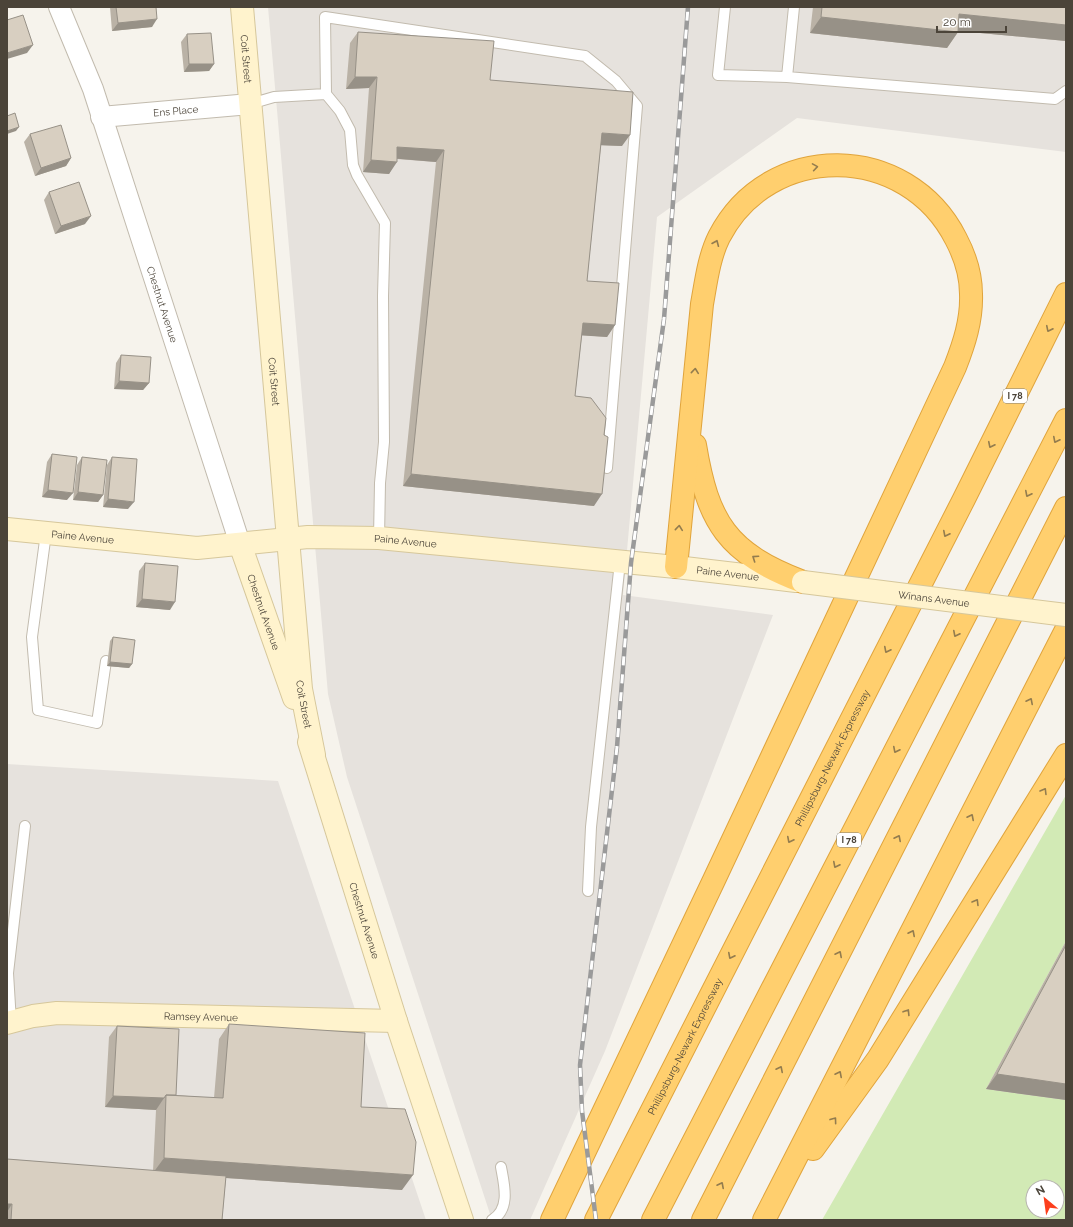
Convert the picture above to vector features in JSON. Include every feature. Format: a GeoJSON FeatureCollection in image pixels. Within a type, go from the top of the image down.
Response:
{"type":"FeatureCollection","features":[{"type":"Feature","properties":{"kind":"highway"},"geometry":{"type":"LineString","coordinates":[[552,1220],[714,880],[961,352],[969,324],[971,288],[970,277],[960,247],[945,221],[924,197],[911,187],[882,172],[865,167],[835,165],[805,168],[766,185],[733,214],[719,238],[713,252],[702,304],[676,567]]}},
{"type":"Feature","properties":{"kind":"highway","name":"Phillipsburg-Newark Expressway"},"geometry":{"type":"LineString","coordinates":[[596,1220],[964,499],[1066,294]]}},
{"type":"Feature","properties":{"kind":"highway"},"geometry":{"type":"LineString","coordinates":[[692,399],[694,437],[698,465],[704,490],[714,516],[723,530],[744,550],[770,568],[802,582]]}},
{"type":"Feature","properties":{"kind":"highway","name":"I 78"},"geometry":{"type":"LineString","coordinates":[[653,1220],[1066,420]]}},
{"type":"Feature","properties":{"kind":"highway"},"geometry":{"type":"LineString","coordinates":[[703,1220],[1066,508]]}},
{"type":"Feature","properties":{"kind":"highway"},"geometry":{"type":"LineString","coordinates":[[767,1214],[1066,630]]}},
{"type":"Feature","properties":{"kind":"highway"},"geometry":{"type":"LineString","coordinates":[[767,1214],[878,1059],[1066,754]]}},
{"type":"Feature","properties":{"kind":"main road","name":"Coit Street"},"geometry":{"type":"LineString","coordinates":[[242,7],[301,689],[314,755]]}},
{"type":"Feature","properties":{"kind":"main road","name":"Paine Avenue"},"geometry":{"type":"LineString","coordinates":[[7,529],[179,547],[210,548],[289,538],[328,536],[379,538],[676,567],[802,582]]}},
{"type":"Feature","properties":{"kind":"main road","name":"Chestnut Avenue"},"geometry":{"type":"LineString","coordinates":[[240,544],[314,755],[396,1021],[462,1220]]}},
{"type":"Feature","properties":{"kind":"main road","name":"Winans Avenue"},"geometry":{"type":"LineString","coordinates":[[802,582],[1066,615]]}},
{"type":"Feature","properties":{"kind":"main road","name":"Ramsey Avenue"},"geometry":{"type":"LineString","coordinates":[[9,1023],[57,1013],[396,1021]]}},
{"type":"Feature","properties":{"kind":"street","name":"Chestnut Avenue"},"geometry":{"type":"LineString","coordinates":[[59,7],[93,89],[240,544]]}},
{"type":"Feature","properties":{"kind":"street","name":"Ens Place"},"geometry":{"type":"LineString","coordinates":[[101,117],[250,104]]}},
{"type":"Feature","properties":{"kind":"lane"},"geometry":{"type":"LineString","coordinates":[[725,7],[718,75],[787,77],[1055,100],[1066,91]]}},
{"type":"Feature","properties":{"kind":"lane"},"geometry":{"type":"LineString","coordinates":[[787,77],[794,7]]}},
{"type":"Feature","properties":{"kind":"lane"},"geometry":{"type":"LineString","coordinates":[[379,538],[380,483],[384,442],[383,296],[385,223],[353,166],[350,130],[340,111],[326,94],[325,17],[585,56],[616,81],[637,106],[607,468]]}},
{"type":"Feature","properties":{"kind":"lane"},"geometry":{"type":"LineString","coordinates":[[250,104],[274,97],[326,94]]}},
{"type":"Feature","properties":{"kind":"lane"},"geometry":{"type":"LineString","coordinates":[[46,533],[32,638],[38,710],[97,723],[106,661]]}},
{"type":"Feature","properties":{"kind":"lane"},"geometry":{"type":"LineString","coordinates":[[588,891],[591,826],[620,562]]}},
{"type":"Feature","properties":{"kind":"lane"},"geometry":{"type":"LineString","coordinates":[[9,1023],[8,973],[25,826]]}},
{"type":"Feature","properties":{"kind":"lane"},"geometry":{"type":"LineString","coordinates":[[492,1220],[500,1213],[504,1204],[505,1188],[501,1167]]}},
{"type":"Feature","properties":{"kind":"shaded area"},"geometry":{"type":"Polygon","coordinates":[[[268,7],[1066,7],[1066,152],[797,118],[657,217],[623,595],[773,615],[605,1051],[530,1220],[492,1220],[347,777],[328,694],[268,7]]]}},
{"type":"Feature","properties":{"kind":"shaded area"},"geometry":{"type":"Polygon","coordinates":[[[7,764],[278,781],[426,1220],[7,1220],[7,764]]]}},
{"type":"Feature","properties":{"kind":"green space"},"geometry":{"type":"Polygon","coordinates":[[[1066,795],[1066,941],[986,1089],[1066,1100],[1066,1220],[822,1220],[1066,795]]]}},
{"type":"Feature","properties":{"kind":"building"},"geometry":{"type":"Polygon","coordinates":[[[116,7],[156,7],[157,19],[118,23],[116,7]]]}},
{"type":"Feature","properties":{"kind":"building"},"geometry":{"type":"Polygon","coordinates":[[[822,7],[1066,7],[1066,25],[959,14],[958,32],[821,17],[822,7]]]}},
{"type":"Feature","properties":{"kind":"building"},"geometry":{"type":"Polygon","coordinates":[[[23,15],[33,45],[7,53],[7,20],[23,15]]]}},
{"type":"Feature","properties":{"kind":"building"},"geometry":{"type":"Polygon","coordinates":[[[358,32],[494,41],[490,80],[633,92],[630,135],[602,133],[587,281],[619,283],[615,325],[583,323],[575,396],[591,398],[606,418],[604,435],[608,437],[602,494],[411,474],[444,150],[397,147],[397,162],[371,160],[377,77],[355,77],[358,32]]]}},
{"type":"Feature","properties":{"kind":"building"},"geometry":{"type":"Polygon","coordinates":[[[211,33],[214,64],[189,64],[187,34],[211,33]]]}},
{"type":"Feature","properties":{"kind":"building"},"geometry":{"type":"Polygon","coordinates":[[[15,113],[19,127],[7,131],[7,116],[15,113]]]}},
{"type":"Feature","properties":{"kind":"building"},"geometry":{"type":"Polygon","coordinates":[[[61,125],[71,158],[41,168],[30,134],[61,125]]]}},
{"type":"Feature","properties":{"kind":"building"},"geometry":{"type":"Polygon","coordinates":[[[79,182],[91,216],[61,226],[49,192],[79,182]]]}},
{"type":"Feature","properties":{"kind":"building"},"geometry":{"type":"Polygon","coordinates":[[[121,355],[151,357],[149,383],[119,381],[121,355]]]}},
{"type":"Feature","properties":{"kind":"building"},"geometry":{"type":"Polygon","coordinates":[[[52,454],[77,457],[73,493],[48,490],[52,454]]]}},
{"type":"Feature","properties":{"kind":"building"},"geometry":{"type":"Polygon","coordinates":[[[82,457],[107,460],[103,495],[78,492],[82,457]]]}},
{"type":"Feature","properties":{"kind":"building"},"geometry":{"type":"Polygon","coordinates":[[[112,457],[137,459],[134,502],[108,499],[112,457]]]}},
{"type":"Feature","properties":{"kind":"building"},"geometry":{"type":"Polygon","coordinates":[[[145,563],[178,566],[175,602],[142,599],[145,563]]]}},
{"type":"Feature","properties":{"kind":"building"},"geometry":{"type":"Polygon","coordinates":[[[113,637],[135,640],[132,664],[110,662],[113,637]]]}},
{"type":"Feature","properties":{"kind":"building"},"geometry":{"type":"Polygon","coordinates":[[[1066,945],[1066,1084],[997,1074],[1066,945]]]}},
{"type":"Feature","properties":{"kind":"building"},"geometry":{"type":"Polygon","coordinates":[[[229,1024],[365,1033],[361,1107],[405,1109],[416,1142],[413,1175],[164,1158],[166,1095],[223,1098],[229,1024]]]}},
{"type":"Feature","properties":{"kind":"building"},"geometry":{"type":"Polygon","coordinates":[[[117,1026],[179,1029],[176,1095],[166,1095],[164,1098],[113,1096],[117,1026]]]}},
{"type":"Feature","properties":{"kind":"building"},"geometry":{"type":"Polygon","coordinates":[[[7,1159],[226,1176],[222,1220],[11,1220],[12,1204],[7,1204],[7,1159]]]}},
{"type":"Feature","properties":{"kind":"railway"},"geometry":{"type":"LineString","coordinates":[[596,1220],[582,1111],[580,1065],[617,747],[631,563],[664,319],[688,7]]}}]}
